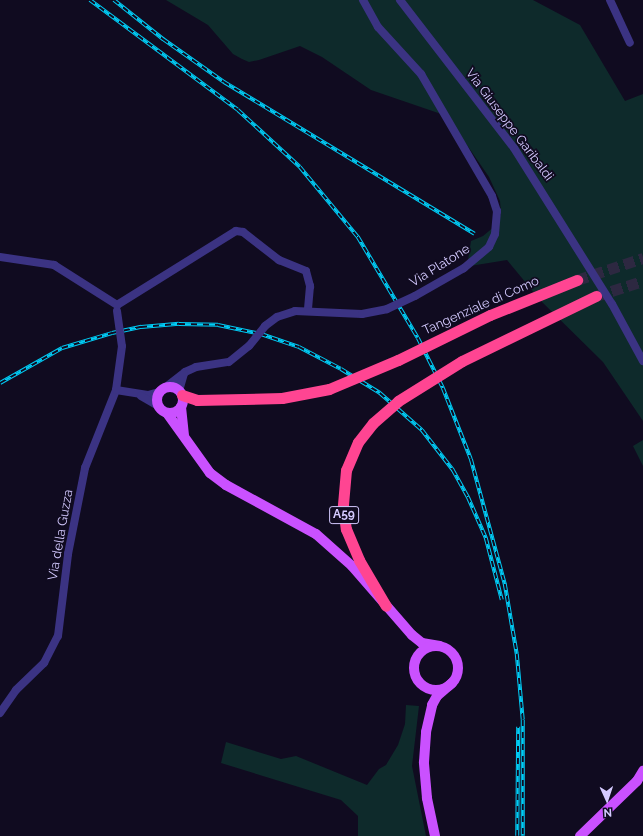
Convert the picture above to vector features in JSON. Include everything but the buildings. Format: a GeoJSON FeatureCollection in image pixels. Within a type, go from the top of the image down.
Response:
{"type":"FeatureCollection","features":[{"type":"Feature","properties":{"kind":"highway","name":"Tangenziale di Como"},"geometry":{"type":"LineString","coordinates":[[181,393],[197,400],[282,398],[329,389],[398,360],[490,315],[577,280]]}},
{"type":"Feature","properties":{"kind":"highway","name":"A59"},"geometry":{"type":"LineString","coordinates":[[386,606],[359,560],[346,529],[343,506],[346,470],[358,442],[373,423],[398,401],[462,361],[596,296]]}},
{"type":"Feature","properties":{"kind":"main road"},"geometry":{"type":"LineString","coordinates":[[184,435],[181,393],[163,390],[156,399],[158,406],[167,413],[184,435],[196,457],[210,473],[226,485],[316,534],[352,566],[404,628],[414,646],[416,660],[415,672],[428,696],[428,721],[424,762],[427,798],[435,836]]}},
{"type":"Feature","properties":{"kind":"main road"},"geometry":{"type":"LineString","coordinates":[[167,413],[174,412],[181,408]]}},
{"type":"Feature","properties":{"kind":"main road"},"geometry":{"type":"LineString","coordinates":[[404,628],[422,643],[446,648],[456,658],[458,671],[452,683],[437,696],[428,721]]}},
{"type":"Feature","properties":{"kind":"main road"},"geometry":{"type":"LineString","coordinates":[[416,660],[423,650],[440,646]]}},
{"type":"Feature","properties":{"kind":"main road"},"geometry":{"type":"LineString","coordinates":[[421,683],[426,687],[440,689],[452,683]]}},
{"type":"Feature","properties":{"kind":"main road"},"geometry":{"type":"LineString","coordinates":[[580,836],[637,781],[643,771]]}},
{"type":"Feature","properties":{"kind":"street","name":"Via Platone"},"geometry":{"type":"LineString","coordinates":[[163,390],[185,372],[196,366],[229,362],[249,346],[265,326],[277,317],[308,311],[362,314],[387,309],[415,296],[464,268],[489,247],[495,234],[497,211],[492,196],[421,74],[378,27],[363,0]]}},
{"type":"Feature","properties":{"kind":"street","name":"Via Giuseppe Garibaldi"},"geometry":{"type":"LineString","coordinates":[[400,0],[514,148],[590,269],[643,361]]}},
{"type":"Feature","properties":{"kind":"street"},"geometry":{"type":"LineString","coordinates":[[610,0],[630,43]]}},
{"type":"Feature","properties":{"kind":"street"},"geometry":{"type":"LineString","coordinates":[[0,257],[54,265],[117,308],[236,231],[243,232],[279,260],[306,271],[310,286],[308,311]]}},
{"type":"Feature","properties":{"kind":"street","name":"Via della Guzza"},"geometry":{"type":"LineString","coordinates":[[0,713],[16,690],[44,663],[58,636],[68,554],[85,468],[116,390],[122,346],[117,308]]}},
{"type":"Feature","properties":{"kind":"street"},"geometry":{"type":"LineString","coordinates":[[181,393],[185,372]]}},
{"type":"Feature","properties":{"kind":"street"},"geometry":{"type":"LineString","coordinates":[[116,390],[136,394],[158,406]]}},
{"type":"Feature","properties":{"kind":"street"},"geometry":{"type":"LineString","coordinates":[[136,394],[163,390]]}},
{"type":"Feature","properties":{"kind":"green space"},"geometry":{"type":"Polygon","coordinates":[[[166,0],[533,0],[580,25],[625,101],[643,94],[643,421],[603,362],[541,301],[507,260],[470,266],[468,260],[471,241],[483,236],[495,226],[501,214],[500,201],[489,177],[447,116],[371,90],[322,57],[300,46],[249,62],[233,54],[208,25],[166,0]]]}},
{"type":"Feature","properties":{"kind":"green space"},"geometry":{"type":"Polygon","coordinates":[[[643,440],[643,466],[633,446],[643,440]]]}},
{"type":"Feature","properties":{"kind":"green space"},"geometry":{"type":"Polygon","coordinates":[[[406,705],[419,706],[412,766],[426,836],[358,836],[358,816],[341,800],[221,763],[226,742],[281,759],[296,756],[367,785],[379,769],[386,765],[398,745],[405,724],[406,705]]]}},
{"type":"Feature","properties":{"kind":"tunnel"},"geometry":{"type":"LineString","coordinates":[[577,280],[643,258]]}},
{"type":"Feature","properties":{"kind":"tunnel"},"geometry":{"type":"LineString","coordinates":[[596,296],[643,281]]}},
{"type":"Feature","properties":{"kind":"railway"},"geometry":{"type":"LineString","coordinates":[[90,0],[238,110],[300,167],[358,237],[418,338],[443,388],[471,459],[505,584],[517,654],[523,720],[523,836]]}},
{"type":"Feature","properties":{"kind":"railway"},"geometry":{"type":"LineString","coordinates":[[114,0],[163,39],[224,82],[475,234]]}},
{"type":"Feature","properties":{"kind":"railway"},"geometry":{"type":"LineString","coordinates":[[0,383],[62,348],[112,333],[141,327],[179,324],[218,325],[261,334],[299,347],[341,369],[380,393],[422,430],[453,470],[468,497],[486,538],[502,600]]}},
{"type":"Feature","properties":{"kind":"railway"},"geometry":{"type":"LineString","coordinates":[[517,836],[518,727]]}}]}
